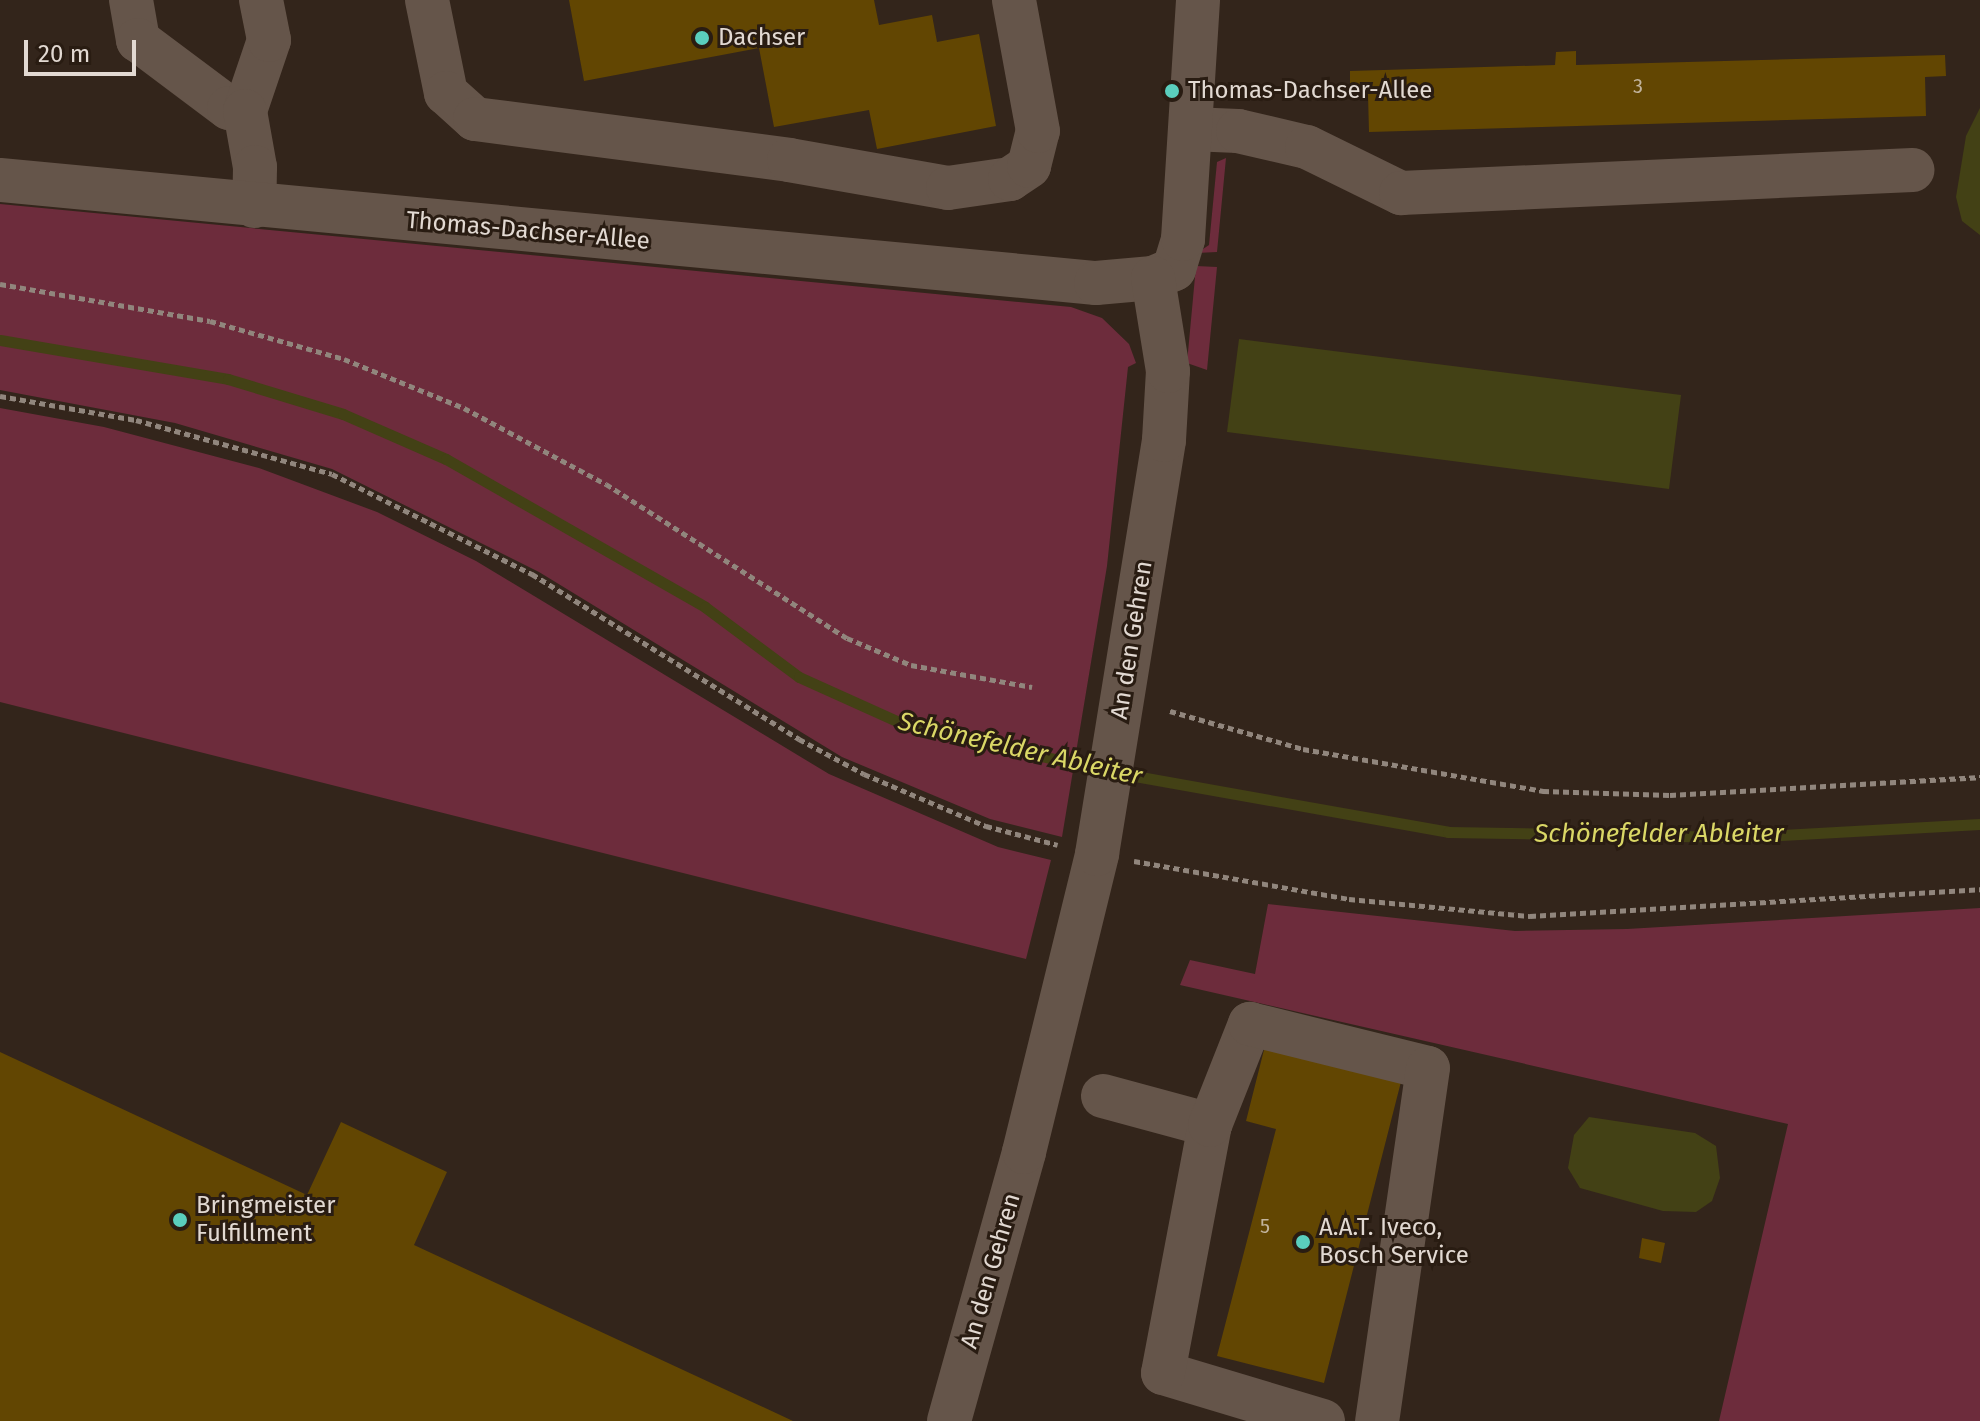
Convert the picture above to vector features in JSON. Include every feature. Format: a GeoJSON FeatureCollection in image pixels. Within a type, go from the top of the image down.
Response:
{"type":"FeatureCollection","features":[{"type":"Feature","properties":{"kind":"street"},"geometry":{"type":"LineString","coordinates":[[131,0],[138,40],[229,108],[245,111]]}},
{"type":"Feature","properties":{"kind":"street"},"geometry":{"type":"LineString","coordinates":[[254,206],[255,167],[245,111],[269,40],[261,0]]}},
{"type":"Feature","properties":{"kind":"street"},"geometry":{"type":"LineString","coordinates":[[427,0],[446,93],[475,119],[789,160],[948,188],[1010,179],[1029,166],[1038,131],[1014,0]]}},
{"type":"Feature","properties":{"kind":"street"},"geometry":{"type":"LineString","coordinates":[[1153,278],[1174,269],[1183,239],[1198,0]]}},
{"type":"Feature","properties":{"kind":"street"},"geometry":{"type":"LineString","coordinates":[[1191,129],[1238,131],[1307,147],[1401,193],[1912,170]]}},
{"type":"Feature","properties":{"kind":"street","name":"Thomas-Dachser-Allee"},"geometry":{"type":"LineString","coordinates":[[0,180],[1096,283],[1153,278]]}},
{"type":"Feature","properties":{"kind":"street","name":"An den Gehren"},"geometry":{"type":"LineString","coordinates":[[949,1421],[1031,1122],[1100,833],[1120,721],[1164,440],[1168,371],[1153,278]]}},
{"type":"Feature","properties":{"kind":"street"},"geometry":{"type":"LineString","coordinates":[[1323,1421],[1163,1373],[1210,1125],[1250,1024],[1428,1068],[1377,1421]]}},
{"type":"Feature","properties":{"kind":"street"},"geometry":{"type":"LineString","coordinates":[[1103,1096],[1210,1125]]}},
{"type":"Feature","properties":{"kind":"path"},"geometry":{"type":"LineString","coordinates":[[0,284],[210,321],[344,359],[464,408],[606,484],[847,638],[911,665],[1032,687]]}},
{"type":"Feature","properties":{"kind":"path"},"geometry":{"type":"LineString","coordinates":[[0,396],[136,420],[332,474],[532,574],[778,727],[864,774],[1020,837]]}},
{"type":"Feature","properties":{"kind":"path"},"geometry":{"type":"LineString","coordinates":[[1170,711],[1303,749],[1543,791],[1670,795],[1980,777]]}},
{"type":"Feature","properties":{"kind":"path"},"geometry":{"type":"LineString","coordinates":[[1151,865],[1349,899],[1530,916],[1980,889]]}},
{"type":"Feature","properties":{"kind":"shaded area"},"geometry":{"type":"Polygon","coordinates":[[[1980,108],[1980,235],[1962,221],[1956,197],[1966,136],[1980,108]]]}},
{"type":"Feature","properties":{"kind":"shaded area"},"geometry":{"type":"Polygon","coordinates":[[[1226,158],[1217,252],[1197,253],[1209,245],[1217,162],[1226,158]]]}},
{"type":"Feature","properties":{"kind":"shaded area"},"geometry":{"type":"Polygon","coordinates":[[[0,204],[1071,307],[1102,318],[1129,344],[1136,363],[1128,367],[1107,566],[1062,837],[990,819],[842,757],[539,572],[332,469],[175,423],[0,390],[0,204]]]}},
{"type":"Feature","properties":{"kind":"shaded area"},"geometry":{"type":"Polygon","coordinates":[[[1196,266],[1217,267],[1207,370],[1187,363],[1196,266]]]}},
{"type":"Feature","properties":{"kind":"shaded area"},"geometry":{"type":"Polygon","coordinates":[[[1239,339],[1681,395],[1669,489],[1227,432],[1239,339]]]}},
{"type":"Feature","properties":{"kind":"shaded area"},"geometry":{"type":"Polygon","coordinates":[[[0,408],[104,427],[259,468],[377,512],[476,561],[829,774],[998,847],[1051,860],[1026,959],[0,702],[0,408]]]}},
{"type":"Feature","properties":{"kind":"shaded area"},"geometry":{"type":"Polygon","coordinates":[[[1268,904],[1515,931],[1627,929],[1980,908],[1980,1421],[1719,1421],[1788,1124],[1180,985],[1190,960],[1255,974],[1268,904]]]}},
{"type":"Feature","properties":{"kind":"shaded area"},"geometry":{"type":"Polygon","coordinates":[[[1589,1117],[1695,1133],[1716,1146],[1720,1178],[1712,1201],[1696,1212],[1663,1211],[1580,1188],[1568,1168],[1574,1135],[1589,1117]]]}},
{"type":"Feature","properties":{"kind":"building"},"geometry":{"type":"Polygon","coordinates":[[[569,0],[874,0],[879,25],[932,15],[937,42],[979,34],[996,126],[877,149],[869,110],[774,127],[759,48],[584,81],[569,0]]]}},
{"type":"Feature","properties":{"kind":"building"},"geometry":{"type":"Polygon","coordinates":[[[1576,51],[1576,65],[1945,55],[1946,76],[1925,77],[1926,116],[1369,132],[1368,95],[1350,95],[1350,71],[1555,65],[1556,52],[1576,51]]]}},
{"type":"Feature","properties":{"kind":"building","name":"A.A.T. Iveco, Bosch Service"},"geometry":{"type":"Polygon","coordinates":[[[1268,1034],[1404,1070],[1324,1383],[1217,1356],[1276,1129],[1246,1121],[1268,1034]]]}},
{"type":"Feature","properties":{"kind":"building","name":"Bringmeister Fulfillment"},"geometry":{"type":"Polygon","coordinates":[[[0,1052],[307,1195],[341,1122],[447,1172],[414,1245],[793,1421],[0,1421],[0,1052]]]}},
{"type":"Feature","properties":{"kind":"building"},"geometry":{"type":"Polygon","coordinates":[[[1642,1238],[1665,1243],[1661,1263],[1639,1258],[1642,1238]]]}},
{"type":"Feature","properties":{"kind":"waterway","name":"Schönefelder Ableiter"},"geometry":{"type":"LineString","coordinates":[[0,340],[228,379],[343,414],[446,459],[705,607],[799,677],[901,723],[1102,770]]}},
{"type":"Feature","properties":{"kind":"waterway","name":"Schönefelder Ableiter"},"geometry":{"type":"LineString","coordinates":[[1118,773],[1448,832],[1748,837],[1980,824]]}},
{"type":"Feature","properties":{"kind":"place","name":"Dachser"},"geometry":{"type":"Point","coordinates":[702,38]}},
{"type":"Feature","properties":{"kind":"place","name":"Thomas-Dachser-Allee"},"geometry":{"type":"Point","coordinates":[1172,91]}},
{"type":"Feature","properties":{"kind":"place","name":"Bringmeister Fulfillment"},"geometry":{"type":"Point","coordinates":[180,1220]}},
{"type":"Feature","properties":{"kind":"place","name":"A.A.T. Iveco, Bosch Service"},"geometry":{"type":"Point","coordinates":[1303,1242]}}]}
